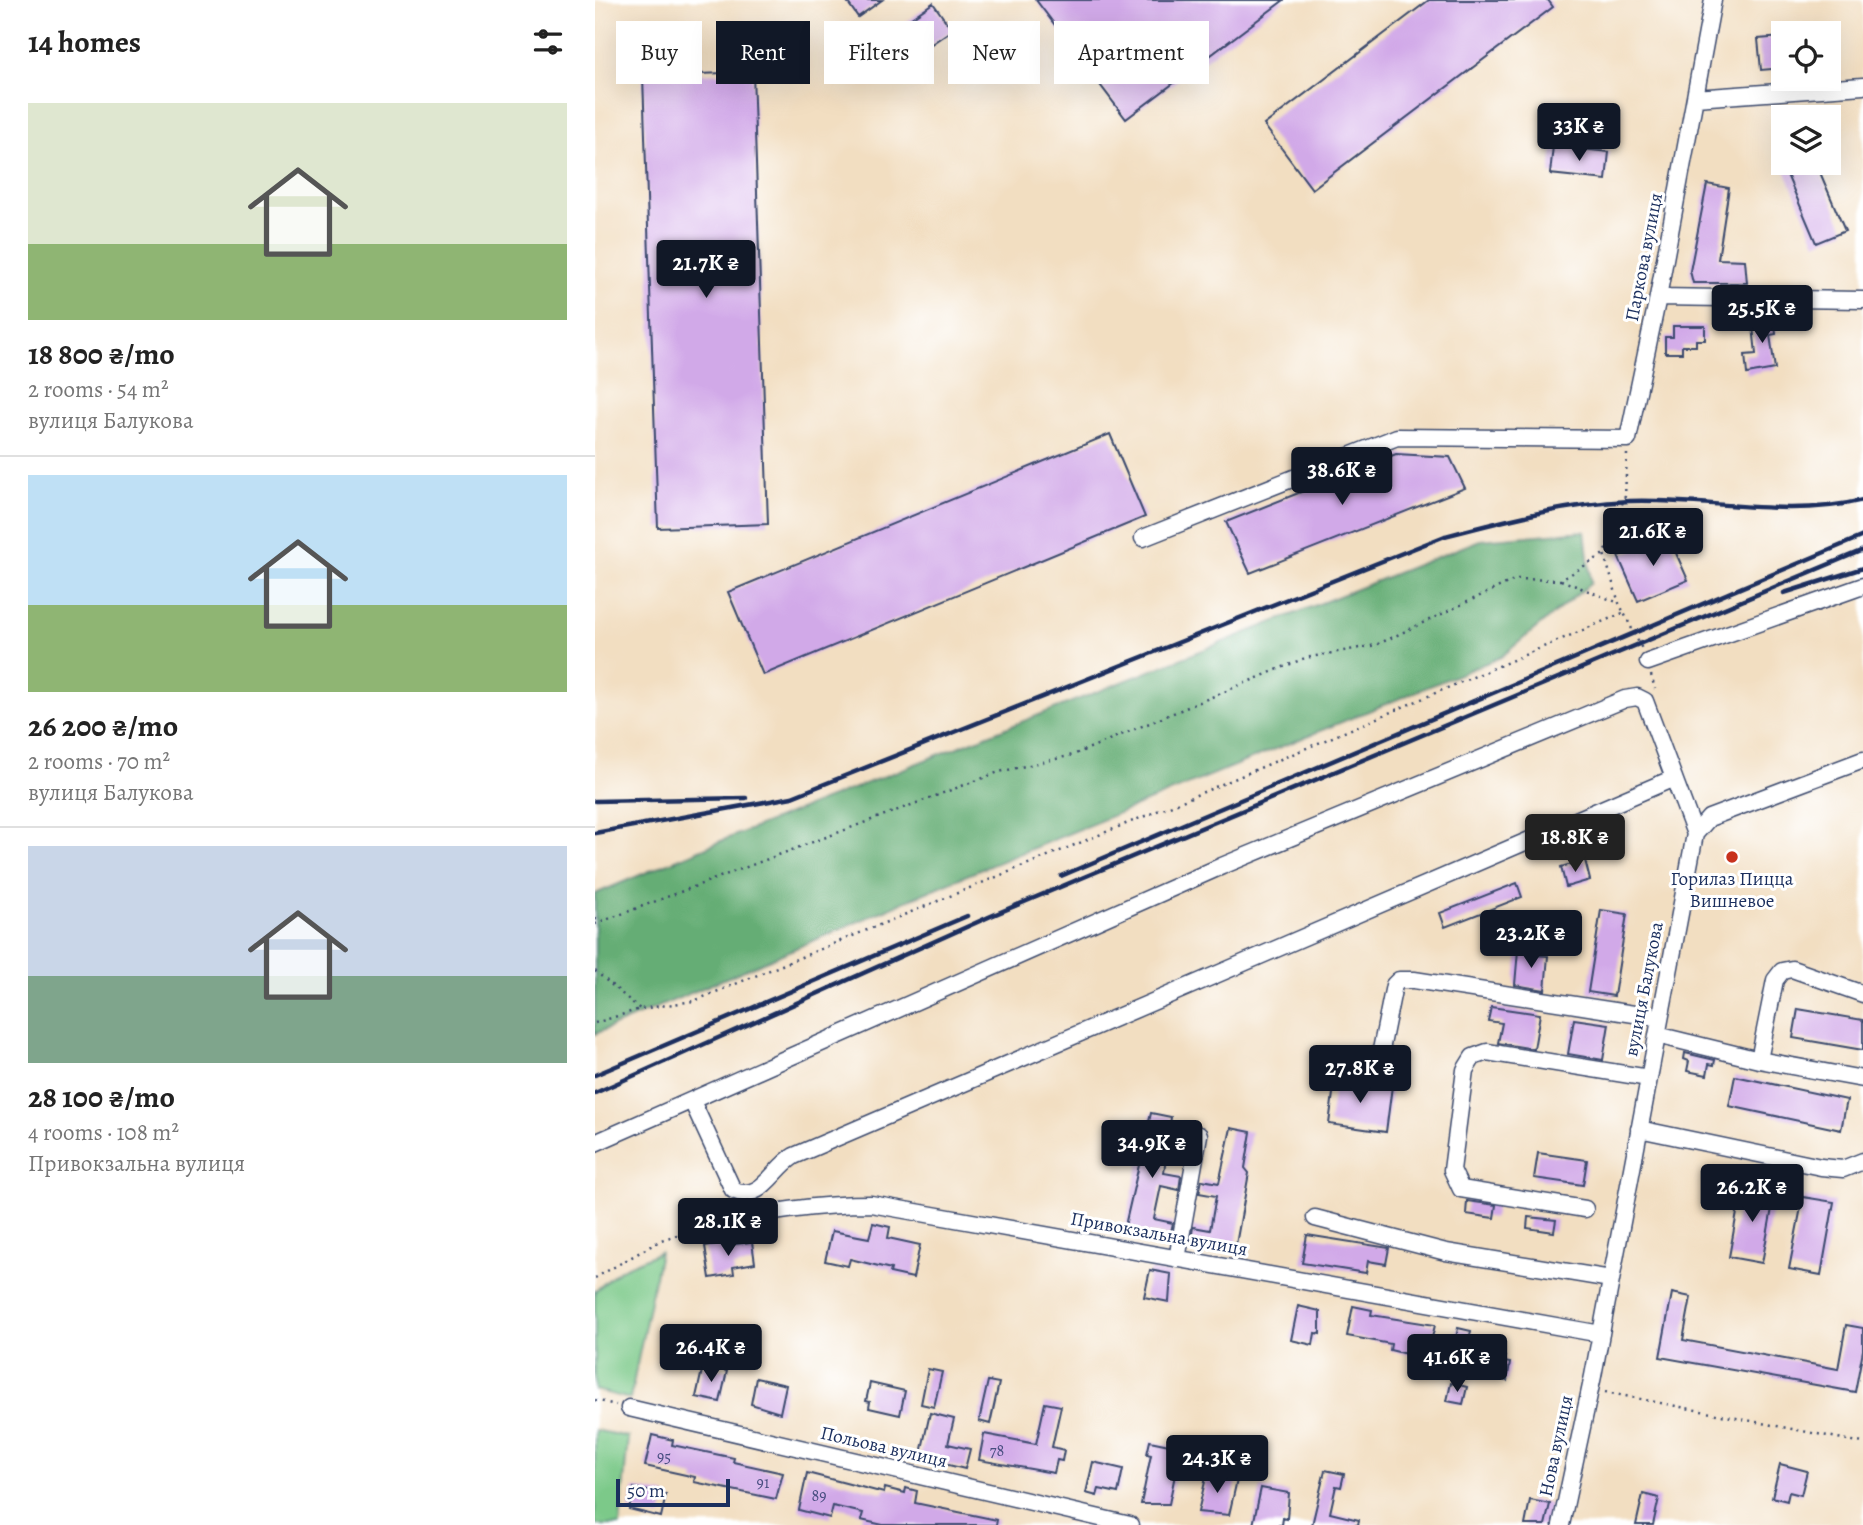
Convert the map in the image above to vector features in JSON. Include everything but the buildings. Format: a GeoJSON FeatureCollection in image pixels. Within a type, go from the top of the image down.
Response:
{"type":"FeatureCollection","features":[{"type":"Feature","properties":{"kind":"street","name":"Паркова вулиця"},"geometry":{"type":"LineString","coordinates":[[1628,439],[1658,297],[1713,0]]}},
{"type":"Feature","properties":{"kind":"street"},"geometry":{"type":"LineString","coordinates":[[1695,98],[1863,86]]}},
{"type":"Feature","properties":{"kind":"street"},"geometry":{"type":"LineString","coordinates":[[1658,297],[1863,300]]}},
{"type":"Feature","properties":{"kind":"street"},"geometry":{"type":"LineString","coordinates":[[1143,538],[1397,437],[1628,439]]}},
{"type":"Feature","properties":{"kind":"street"},"geometry":{"type":"LineString","coordinates":[[1648,662],[1863,586]]}},
{"type":"Feature","properties":{"kind":"street"},"geometry":{"type":"LineString","coordinates":[[595,1143],[1222,866],[1625,699],[1637,697],[1645,701],[1695,834],[1709,818],[1863,761]]}},
{"type":"Feature","properties":{"kind":"street"},"geometry":{"type":"LineString","coordinates":[[692,1101],[733,1190],[743,1195],[754,1193],[782,1163],[794,1156],[1674,778]]}},
{"type":"Feature","properties":{"kind":"street","name":"вулиця Балукова"},"geometry":{"type":"LineString","coordinates":[[1601,1334],[1695,834]]}},
{"type":"Feature","properties":{"kind":"street"},"geometry":{"type":"LineString","coordinates":[[1759,1060],[1775,980],[1782,971],[1792,969],[1863,994]]}},
{"type":"Feature","properties":{"kind":"street"},"geometry":{"type":"LineString","coordinates":[[1377,1070],[1394,985],[1399,981],[1415,980],[1659,1027],[1759,1060],[1863,1079]]}},
{"type":"Feature","properties":{"kind":"street"},"geometry":{"type":"LineString","coordinates":[[1585,1209],[1461,1189],[1452,1170],[1465,1070],[1473,1057],[1487,1052],[1649,1078]]}},
{"type":"Feature","properties":{"kind":"street"},"geometry":{"type":"LineString","coordinates":[[1639,1129],[1821,1167],[1843,1169],[1863,1161]]}},
{"type":"Feature","properties":{"kind":"street"},"geometry":{"type":"LineString","coordinates":[[1177,1259],[1199,1135]]}},
{"type":"Feature","properties":{"kind":"street","name":"Привокзальна вулиця"},"geometry":{"type":"LineString","coordinates":[[710,1224],[787,1209],[871,1204],[1601,1334]]}},
{"type":"Feature","properties":{"kind":"street"},"geometry":{"type":"LineString","coordinates":[[1315,1218],[1446,1252],[1611,1279]]}},
{"type":"Feature","properties":{"kind":"street","name":"Нова вулиця"},"geometry":{"type":"LineString","coordinates":[[1561,1525],[1601,1334]]}},
{"type":"Feature","properties":{"kind":"street","name":"Польова вулиця"},"geometry":{"type":"LineString","coordinates":[[629,1408],[1129,1525]]}},
{"type":"Feature","properties":{"kind":"path"},"geometry":{"type":"LineString","coordinates":[[1628,439],[1625,496],[1604,554],[1623,613],[1648,662],[1659,701]]}},
{"type":"Feature","properties":{"kind":"path"},"geometry":{"type":"LineString","coordinates":[[1560,580],[1604,554]]}},
{"type":"Feature","properties":{"kind":"path"},"geometry":{"type":"LineString","coordinates":[[595,924],[999,772],[1073,755],[1305,658],[1376,646],[1516,579],[1560,580],[1619,603]]}},
{"type":"Feature","properties":{"kind":"path"},"geometry":{"type":"LineString","coordinates":[[595,1023],[640,1009],[694,1001],[1194,796],[1623,613]]}},
{"type":"Feature","properties":{"kind":"path"},"geometry":{"type":"LineString","coordinates":[[595,919],[606,921]]}},
{"type":"Feature","properties":{"kind":"path"},"geometry":{"type":"LineString","coordinates":[[595,971],[640,1009]]}},
{"type":"Feature","properties":{"kind":"path"},"geometry":{"type":"LineString","coordinates":[[595,1278],[661,1240],[710,1224]]}},
{"type":"Feature","properties":{"kind":"path"},"geometry":{"type":"LineString","coordinates":[[1591,1382],[1863,1443]]}},
{"type":"Feature","properties":{"kind":"path"},"geometry":{"type":"LineString","coordinates":[[595,1400],[629,1408]]}},
{"type":"Feature","properties":{"kind":"green space"},"geometry":{"type":"Polygon","coordinates":[[[1585,531],[1591,583],[1501,657],[955,880],[595,1034],[595,894],[721,841],[1480,540],[1585,531]]]}},
{"type":"Feature","properties":{"kind":"green space"},"geometry":{"type":"Polygon","coordinates":[[[660,1252],[630,1399],[595,1390],[595,1291],[621,1269],[660,1252]]]}},
{"type":"Feature","properties":{"kind":"green space"},"geometry":{"type":"Polygon","coordinates":[[[595,1430],[628,1437],[620,1525],[595,1525],[595,1430]]]}},
{"type":"Feature","properties":{"kind":"railway"},"geometry":{"type":"LineString","coordinates":[[595,833],[792,797],[1445,536],[1582,505],[1658,501],[1805,508],[1863,500]]}},
{"type":"Feature","properties":{"kind":"railway"},"geometry":{"type":"LineString","coordinates":[[1061,876],[1863,536]]}},
{"type":"Feature","properties":{"kind":"railway"},"geometry":{"type":"LineString","coordinates":[[595,1093],[991,916],[1863,550]]}},
{"type":"Feature","properties":{"kind":"railway"},"geometry":{"type":"LineString","coordinates":[[1784,593],[1863,568]]}},
{"type":"Feature","properties":{"kind":"railway"},"geometry":{"type":"LineString","coordinates":[[595,801],[746,798]]}},
{"type":"Feature","properties":{"kind":"railway"},"geometry":{"type":"LineString","coordinates":[[595,1075],[967,916]]}},
{"type":"Feature","properties":{"kind":"place","name":"Горилаз Пицца Вишневое"},"geometry":{"type":"Point","coordinates":[1732,857]}}]}
